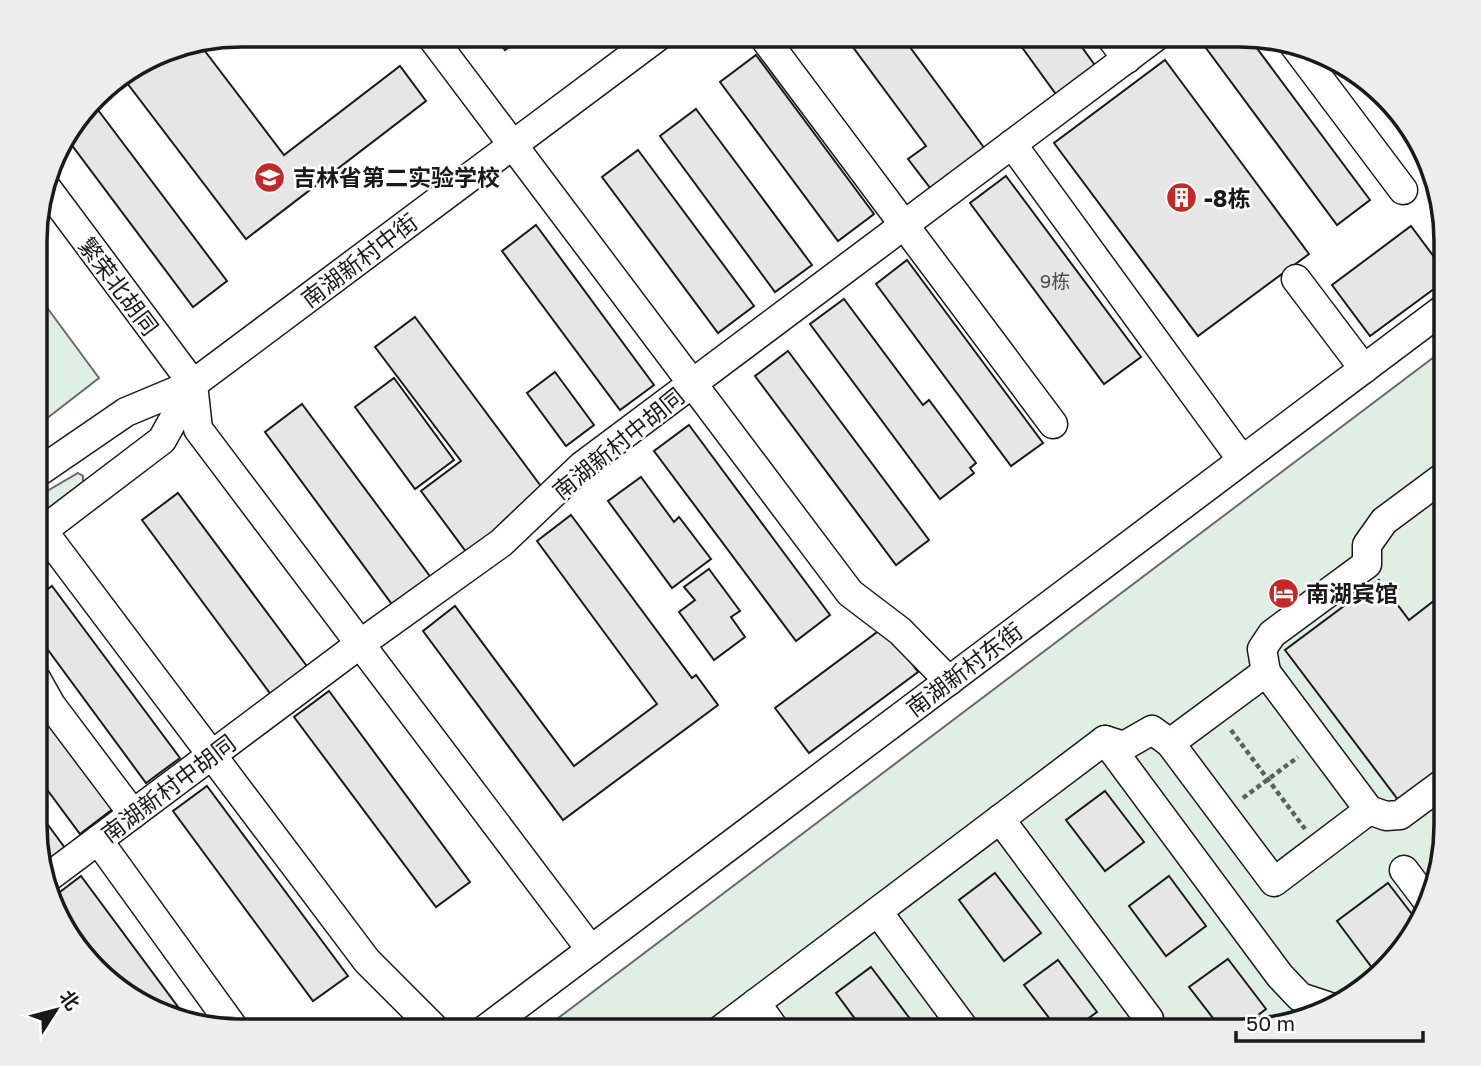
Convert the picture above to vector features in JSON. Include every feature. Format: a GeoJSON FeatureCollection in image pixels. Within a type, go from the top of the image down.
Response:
{"type":"FeatureCollection","features":[{"type":"Feature","properties":{"kind":"street"},"geometry":{"type":"LineString","coordinates":[[440,48],[850,593],[900,631],[949,681]]}},
{"type":"Feature","properties":{"kind":"street","name":"南湖新村中街"},"geometry":{"type":"LineString","coordinates":[[47,466],[126,412],[193,384],[512,146],[637,48]]}},
{"type":"Feature","properties":{"kind":"street"},"geometry":{"type":"LineString","coordinates":[[772,48],[1053,424]]}},
{"type":"Feature","properties":{"kind":"street"},"geometry":{"type":"LineString","coordinates":[[1118,48],[1126,59]]}},
{"type":"Feature","properties":{"kind":"street","name":"南湖新村中胡同"},"geometry":{"type":"LineString","coordinates":[[54,873],[360,644],[501,543],[582,466],[1141,48]]}},
{"type":"Feature","properties":{"kind":"street"},"geometry":{"type":"LineString","coordinates":[[1304,59],[1403,190]]}},
{"type":"Feature","properties":{"kind":"street"},"geometry":{"type":"LineString","coordinates":[[1012,144],[1242,460]]}},
{"type":"Feature","properties":{"kind":"street","name":"繁荣北胡同"},"geometry":{"type":"LineString","coordinates":[[53,196],[193,384]]}},
{"type":"Feature","properties":{"kind":"street"},"geometry":{"type":"LineString","coordinates":[[1296,279],[1364,369]]}},
{"type":"Feature","properties":{"kind":"street","name":"南湖新村东街"},"geometry":{"type":"LineString","coordinates":[[500,1018],[1433,317]]}},
{"type":"Feature","properties":{"kind":"street"},"geometry":{"type":"LineString","coordinates":[[193,384],[198,429],[591,950]]}},
{"type":"Feature","properties":{"kind":"street","name":"南湖新村中街"},"geometry":{"type":"LineString","coordinates":[[47,527],[162,440],[193,384]]}},
{"type":"Feature","properties":{"kind":"street"},"geometry":{"type":"LineString","coordinates":[[1433,485],[1384,521],[1367,545],[1367,564],[1272,634],[1262,649],[1266,672],[1369,810],[1386,816],[1400,815],[1433,791]]}},
{"type":"Feature","properties":{"kind":"street"},"geometry":{"type":"LineString","coordinates":[[48,543],[367,961],[424,1018]]}},
{"type":"Feature","properties":{"kind":"street"},"geometry":{"type":"LineString","coordinates":[[1170,743],[1266,672]]}},
{"type":"Feature","properties":{"kind":"street"},"geometry":{"type":"LineString","coordinates":[[48,699],[133,814]]}},
{"type":"Feature","properties":{"kind":"street"},"geometry":{"type":"LineString","coordinates":[[1105,740],[1124,746],[1152,730],[1170,743],[1274,882],[1369,810]]}},
{"type":"Feature","properties":{"kind":"street"},"geometry":{"type":"LineString","coordinates":[[735,1019],[1105,740]]}},
{"type":"Feature","properties":{"kind":"street"},"geometry":{"type":"LineString","coordinates":[[1105,740],[1280,976],[1311,1005]]}},
{"type":"Feature","properties":{"kind":"street"},"geometry":{"type":"LineString","coordinates":[[1000,819],[1149,1019]]}},
{"type":"Feature","properties":{"kind":"street"},"geometry":{"type":"LineString","coordinates":[[98,840],[226,1018]]}},
{"type":"Feature","properties":{"kind":"street"},"geometry":{"type":"LineString","coordinates":[[1404,870],[1421,893]]}},
{"type":"Feature","properties":{"kind":"street"},"geometry":{"type":"LineString","coordinates":[[878,912],[957,1019]]}},
{"type":"Feature","properties":{"kind":"street"},"geometry":{"type":"LineString","coordinates":[[755,1003],[767,1019]]}},
{"type":"Feature","properties":{"kind":"path"},"geometry":{"type":"LineString","coordinates":[[1216,709],[1319,848]]}},
{"type":"Feature","properties":{"kind":"path"},"geometry":{"type":"LineString","coordinates":[[1223,814],[1318,742]]}},
{"type":"Feature","properties":{"kind":"green space"},"geometry":{"type":"Polygon","coordinates":[[[47,308],[99,378],[47,418],[47,308]]]}},
{"type":"Feature","properties":{"kind":"green space","name":"南湖宾馆"},"geometry":{"type":"Polygon","coordinates":[[[1433,358],[1433,837],[1423,887],[1408,922],[1386,953],[1368,971],[1325,999],[1302,1008],[1265,1017],[1239,1019],[558,1018],[1433,358]]]}},
{"type":"Feature","properties":{"kind":"green space"},"geometry":{"type":"Polygon","coordinates":[[[78,473],[83,476],[83,482],[47,509],[47,491],[78,473]]]}},
{"type":"Feature","properties":{"kind":"building"},"geometry":{"type":"Polygon","coordinates":[[[854,48],[911,48],[985,149],[931,189],[908,159],[926,146],[854,48]]]}},
{"type":"Feature","properties":{"kind":"building"},"geometry":{"type":"Polygon","coordinates":[[[1022,48],[1082,48],[1097,68],[1058,97],[1022,48]]]}},
{"type":"Feature","properties":{"kind":"building"},"geometry":{"type":"Polygon","coordinates":[[[1206,48],[1257,49],[1370,200],[1337,225],[1206,48]]]}},
{"type":"Feature","properties":{"kind":"building"},"geometry":{"type":"Polygon","coordinates":[[[205,51],[284,155],[400,66],[426,101],[246,239],[128,84],[167,62],[205,51]]]}},
{"type":"Feature","properties":{"kind":"building"},"geometry":{"type":"Polygon","coordinates":[[[756,55],[874,214],[838,241],[720,82],[756,55]]]}},
{"type":"Feature","properties":{"kind":"building","name":"-8栋"},"geometry":{"type":"Polygon","coordinates":[[[1165,60],[1309,254],[1198,336],[1054,143],[1165,60]]]}},
{"type":"Feature","properties":{"kind":"building"},"geometry":{"type":"Polygon","coordinates":[[[696,109],[812,265],[775,292],[660,136],[696,109]]]}},
{"type":"Feature","properties":{"kind":"building"},"geometry":{"type":"Polygon","coordinates":[[[98,110],[227,281],[193,307],[72,146],[98,110]]]}},
{"type":"Feature","properties":{"kind":"building"},"geometry":{"type":"Polygon","coordinates":[[[638,150],[754,306],[718,333],[602,177],[638,150]]]}},
{"type":"Feature","properties":{"kind":"building"},"geometry":{"type":"Polygon","coordinates":[[[1006,176],[1141,357],[1104,384],[970,203],[1006,176]]]}},
{"type":"Feature","properties":{"kind":"building"},"geometry":{"type":"Polygon","coordinates":[[[536,225],[654,385],[620,410],[502,251],[536,225]]]}},
{"type":"Feature","properties":{"kind":"building"},"geometry":{"type":"Polygon","coordinates":[[[1411,226],[1433,256],[1433,290],[1370,336],[1332,285],[1411,226]]]}},
{"type":"Feature","properties":{"kind":"building"},"geometry":{"type":"Polygon","coordinates":[[[907,260],[1043,443],[1011,466],[876,284],[907,260]]]}},
{"type":"Feature","properties":{"kind":"building"},"geometry":{"type":"Polygon","coordinates":[[[844,299],[923,405],[929,400],[976,463],[970,468],[974,473],[940,499],[810,324],[844,299]]]}},
{"type":"Feature","properties":{"kind":"building"},"geometry":{"type":"Polygon","coordinates":[[[415,317],[546,493],[467,553],[421,491],[461,461],[375,347],[415,317]]]}},
{"type":"Feature","properties":{"kind":"building"},"geometry":{"type":"Polygon","coordinates":[[[788,351],[929,540],[896,565],[755,376],[788,351]]]}},
{"type":"Feature","properties":{"kind":"building"},"geometry":{"type":"Polygon","coordinates":[[[555,372],[594,425],[566,446],[527,393],[555,372]]]}},
{"type":"Feature","properties":{"kind":"building"},"geometry":{"type":"Polygon","coordinates":[[[394,378],[454,460],[415,489],[355,407],[394,378]]]}},
{"type":"Feature","properties":{"kind":"building"},"geometry":{"type":"Polygon","coordinates":[[[302,404],[432,579],[394,607],[265,432],[302,404]]]}},
{"type":"Feature","properties":{"kind":"building"},"geometry":{"type":"Polygon","coordinates":[[[689,425],[830,615],[796,641],[654,451],[689,425]]]}},
{"type":"Feature","properties":{"kind":"building"},"geometry":{"type":"Polygon","coordinates":[[[641,477],[674,522],[679,517],[711,559],[672,588],[608,501],[641,477]]]}},
{"type":"Feature","properties":{"kind":"building"},"geometry":{"type":"Polygon","coordinates":[[[178,493],[309,669],[272,696],[142,520],[178,493]]]}},
{"type":"Feature","properties":{"kind":"building"},"geometry":{"type":"Polygon","coordinates":[[[571,515],[692,678],[696,675],[718,705],[563,820],[423,631],[455,606],[574,766],[657,704],[537,541],[571,515]]]}},
{"type":"Feature","properties":{"kind":"building"},"geometry":{"type":"Polygon","coordinates":[[[709,569],[740,611],[731,617],[745,637],[714,660],[679,612],[695,600],[684,587],[709,569]]]}},
{"type":"Feature","properties":{"kind":"building"},"geometry":{"type":"Polygon","coordinates":[[[1379,580],[1409,620],[1433,602],[1433,776],[1399,801],[1285,650],[1379,580]]]}},
{"type":"Feature","properties":{"kind":"building"},"geometry":{"type":"Polygon","coordinates":[[[52,586],[180,758],[146,783],[48,650],[48,589],[52,586]]]}},
{"type":"Feature","properties":{"kind":"building"},"geometry":{"type":"Polygon","coordinates":[[[884,627],[918,672],[809,753],[775,708],[884,627]]]}},
{"type":"Feature","properties":{"kind":"building"},"geometry":{"type":"Polygon","coordinates":[[[329,691],[470,882],[436,907],[294,717],[329,691]]]}},
{"type":"Feature","properties":{"kind":"building"},"geometry":{"type":"Polygon","coordinates":[[[48,719],[114,808],[80,834],[48,791],[48,719]]]}},
{"type":"Feature","properties":{"kind":"building"},"geometry":{"type":"Polygon","coordinates":[[[207,786],[348,976],[313,1001],[173,811],[207,786]]]}},
{"type":"Feature","properties":{"kind":"building"},"geometry":{"type":"Polygon","coordinates":[[[1105,791],[1144,842],[1105,871],[1066,820],[1105,791]]]}},
{"type":"Feature","properties":{"kind":"building"},"geometry":{"type":"Polygon","coordinates":[[[48,825],[65,848],[51,859],[48,825]]]}},
{"type":"Feature","properties":{"kind":"building"},"geometry":{"type":"Polygon","coordinates":[[[995,873],[1041,933],[1004,961],[959,900],[995,873]]]}},
{"type":"Feature","properties":{"kind":"building"},"geometry":{"type":"Polygon","coordinates":[[[81,876],[179,1008],[144,993],[113,971],[95,953],[73,922],[60,892],[81,876]]]}},
{"type":"Feature","properties":{"kind":"building"},"geometry":{"type":"Polygon","coordinates":[[[1169,876],[1206,926],[1166,956],[1129,906],[1169,876]]]}},
{"type":"Feature","properties":{"kind":"building"},"geometry":{"type":"Polygon","coordinates":[[[1388,883],[1412,914],[1394,943],[1372,967],[1337,921],[1388,883]]]}},
{"type":"Feature","properties":{"kind":"building"},"geometry":{"type":"Polygon","coordinates":[[[1228,959],[1266,1009],[1254,1018],[1214,1019],[1189,987],[1228,959]]]}},
{"type":"Feature","properties":{"kind":"building"},"geometry":{"type":"Polygon","coordinates":[[[1058,960],[1097,1012],[1088,1019],[1050,1019],[1024,985],[1058,960]]]}},
{"type":"Feature","properties":{"kind":"building"},"geometry":{"type":"Polygon","coordinates":[[[871,967],[910,1019],[855,1019],[836,993],[871,967]]]}},
{"type":"Feature","properties":{"kind":"place","name":"吉林省第二实验学校"},"geometry":{"type":"Point","coordinates":[270,177]}},
{"type":"Feature","properties":{"kind":"place","name":"-8栋"},"geometry":{"type":"Point","coordinates":[1181,198]}},
{"type":"Feature","properties":{"kind":"place","name":"南湖宾馆"},"geometry":{"type":"Point","coordinates":[1283,593]}}]}
